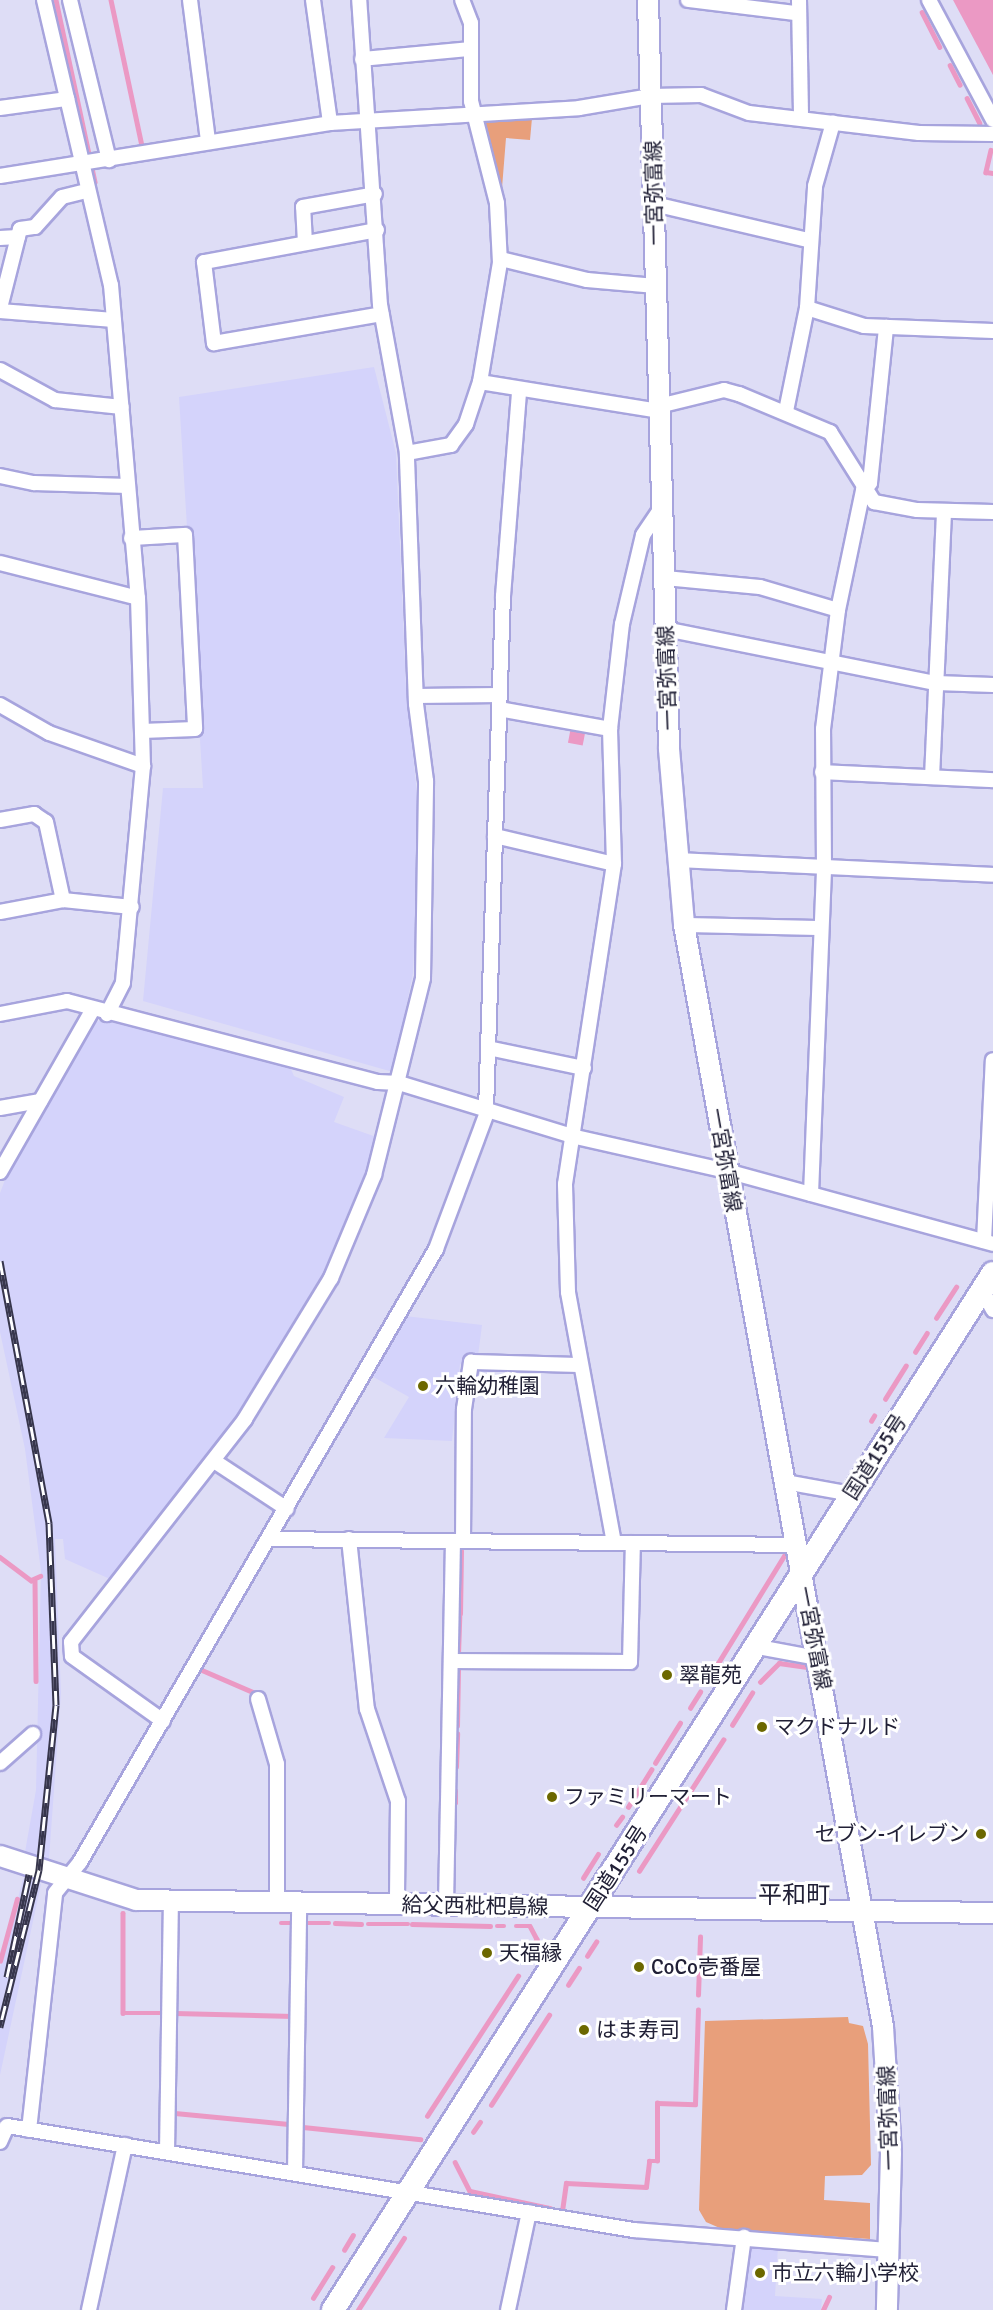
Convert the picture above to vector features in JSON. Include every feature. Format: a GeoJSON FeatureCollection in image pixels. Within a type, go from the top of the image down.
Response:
{"type":"FeatureCollection","features":[{"type":"Feature","properties":{"kind":"highway","name":"国道155号"},"geometry":{"type":"LineString","coordinates":[[333,2310],[758,1647],[851,1494],[989,1291]]}},
{"type":"Feature","properties":{"kind":"main road","name":"一宮弥富線"},"geometry":{"type":"LineString","coordinates":[[648,0],[665,629],[684,925],[727,1171],[865,1914],[888,2079],[890,2250],[887,2310]]}},
{"type":"Feature","properties":{"kind":"main road","name":"給父西枇杷島線"},"geometry":{"type":"LineString","coordinates":[[0,1856],[68,1880],[136,1900],[865,1914],[993,1913]]}},
{"type":"Feature","properties":{"kind":"street"},"geometry":{"type":"LineString","coordinates":[[47,0],[67,99],[94,163]]}},
{"type":"Feature","properties":{"kind":"street"},"geometry":{"type":"LineString","coordinates":[[70,0],[94,163],[86,191],[114,320],[128,486],[139,538],[138,598],[150,731],[143,766],[132,907],[123,983],[107,1014]]}},
{"type":"Feature","properties":{"kind":"street"},"geometry":{"type":"LineString","coordinates":[[190,0],[208,141]]}},
{"type":"Feature","properties":{"kind":"street"},"geometry":{"type":"LineString","coordinates":[[313,0],[330,123]]}},
{"type":"Feature","properties":{"kind":"street"},"geometry":{"type":"LineString","coordinates":[[163,1720],[72,1656],[71,1642],[214,1461],[278,1371],[331,1278],[362,1212],[399,1083],[423,978],[426,928],[426,781],[416,696],[407,453],[382,314],[371,118],[362,59],[359,0]]}},
{"type":"Feature","properties":{"kind":"street"},"geometry":{"type":"LineString","coordinates":[[407,453],[452,446],[466,424],[480,382],[501,259],[497,203],[476,113],[470,49],[471,23],[462,0]]}},
{"type":"Feature","properties":{"kind":"street"},"geometry":{"type":"LineString","coordinates":[[688,0],[797,6],[801,118]]}},
{"type":"Feature","properties":{"kind":"street"},"geometry":{"type":"LineString","coordinates":[[929,0],[993,120]]}},
{"type":"Feature","properties":{"kind":"street"},"geometry":{"type":"LineString","coordinates":[[362,59],[470,49]]}},
{"type":"Feature","properties":{"kind":"street"},"geometry":{"type":"LineString","coordinates":[[0,176],[94,163],[208,141],[330,123],[371,118],[579,108],[651,96],[701,95],[749,113],[919,133],[993,134]]}},
{"type":"Feature","properties":{"kind":"street"},"geometry":{"type":"LineString","coordinates":[[0,108],[67,99]]}},
{"type":"Feature","properties":{"kind":"street"},"geometry":{"type":"LineString","coordinates":[[786,411],[807,308],[808,240],[833,123]]}},
{"type":"Feature","properties":{"kind":"street"},"geometry":{"type":"LineString","coordinates":[[86,191],[62,196],[34,227],[20,229],[0,309],[114,320]]}},
{"type":"Feature","properties":{"kind":"street"},"geometry":{"type":"LineString","coordinates":[[305,243],[303,207],[375,194]]}},
{"type":"Feature","properties":{"kind":"street"},"geometry":{"type":"LineString","coordinates":[[654,204],[808,240]]}},
{"type":"Feature","properties":{"kind":"street"},"geometry":{"type":"LineString","coordinates":[[376,230],[204,262],[214,343],[382,314]]}},
{"type":"Feature","properties":{"kind":"street"},"geometry":{"type":"LineString","coordinates":[[0,238],[18,237]]}},
{"type":"Feature","properties":{"kind":"street"},"geometry":{"type":"LineString","coordinates":[[501,259],[587,280],[656,286]]}},
{"type":"Feature","properties":{"kind":"street"},"geometry":{"type":"LineString","coordinates":[[807,308],[886,327],[993,330]]}},
{"type":"Feature","properties":{"kind":"street"},"geometry":{"type":"LineString","coordinates":[[811,1194],[824,868],[822,772],[831,659],[838,610],[863,490],[870,483],[886,327]]}},
{"type":"Feature","properties":{"kind":"street"},"geometry":{"type":"LineString","coordinates":[[0,370],[55,400],[122,407]]}},
{"type":"Feature","properties":{"kind":"street"},"geometry":{"type":"LineString","coordinates":[[480,382],[519,392],[659,409],[724,390],[786,411],[830,432],[845,448],[863,490],[874,502],[891,507],[993,512]]}},
{"type":"Feature","properties":{"kind":"street"},"geometry":{"type":"LineString","coordinates":[[29,2130],[54,1931],[52,1910],[55,1893],[68,1880],[163,1720],[436,1249],[487,1110],[499,702],[519,392]]}},
{"type":"Feature","properties":{"kind":"street"},"geometry":{"type":"LineString","coordinates":[[0,476],[34,483],[128,486]]}},
{"type":"Feature","properties":{"kind":"street"},"geometry":{"type":"LineString","coordinates":[[614,1543],[580,1365],[563,1256],[565,1184],[576,1137],[614,864],[610,729],[631,579],[643,534],[663,505]]}},
{"type":"Feature","properties":{"kind":"street"},"geometry":{"type":"LineString","coordinates":[[932,777],[944,511]]}},
{"type":"Feature","properties":{"kind":"street"},"geometry":{"type":"LineString","coordinates":[[139,538],[185,535],[195,729],[150,731]]}},
{"type":"Feature","properties":{"kind":"street"},"geometry":{"type":"LineString","coordinates":[[0,563],[138,598]]}},
{"type":"Feature","properties":{"kind":"street"},"geometry":{"type":"LineString","coordinates":[[665,578],[760,587],[838,610]]}},
{"type":"Feature","properties":{"kind":"street"},"geometry":{"type":"LineString","coordinates":[[665,629],[831,659],[936,683],[993,685]]}},
{"type":"Feature","properties":{"kind":"street"},"geometry":{"type":"LineString","coordinates":[[416,696],[499,702],[610,729]]}},
{"type":"Feature","properties":{"kind":"street"},"geometry":{"type":"LineString","coordinates":[[0,705],[49,733],[143,766]]}},
{"type":"Feature","properties":{"kind":"street"},"geometry":{"type":"LineString","coordinates":[[822,772],[993,780]]}},
{"type":"Feature","properties":{"kind":"street"},"geometry":{"type":"LineString","coordinates":[[0,820],[34,814],[46,822],[63,900]]}},
{"type":"Feature","properties":{"kind":"street"},"geometry":{"type":"LineString","coordinates":[[495,836],[614,864]]}},
{"type":"Feature","properties":{"kind":"street"},"geometry":{"type":"LineString","coordinates":[[679,860],[993,875]]}},
{"type":"Feature","properties":{"kind":"street"},"geometry":{"type":"LineString","coordinates":[[0,912],[63,900],[132,907]]}},
{"type":"Feature","properties":{"kind":"street"},"geometry":{"type":"LineString","coordinates":[[684,925],[821,928]]}},
{"type":"Feature","properties":{"kind":"street"},"geometry":{"type":"LineString","coordinates":[[0,1014],[67,1001],[107,1014],[378,1082],[399,1083],[576,1137],[727,1171],[989,1243],[993,1060]]}},
{"type":"Feature","properties":{"kind":"street"},"geometry":{"type":"LineString","coordinates":[[0,1172],[93,1009]]}},
{"type":"Feature","properties":{"kind":"street"},"geometry":{"type":"LineString","coordinates":[[489,1048],[584,1068]]}},
{"type":"Feature","properties":{"kind":"street"},"geometry":{"type":"LineString","coordinates":[[0,1108],[40,1101]]}},
{"type":"Feature","properties":{"kind":"street"},"geometry":{"type":"LineString","coordinates":[[446,1905],[451,1661],[464,1409],[471,1362],[580,1365]]}},
{"type":"Feature","properties":{"kind":"street"},"geometry":{"type":"LineString","coordinates":[[214,1461],[287,1509]]}},
{"type":"Feature","properties":{"kind":"street"},"geometry":{"type":"LineString","coordinates":[[785,1482],[851,1494]]}},
{"type":"Feature","properties":{"kind":"street"},"geometry":{"type":"LineString","coordinates":[[269,1539],[797,1545]]}},
{"type":"Feature","properties":{"kind":"street"},"geometry":{"type":"LineString","coordinates":[[349,1539],[368,1709],[399,1801],[397,1905]]}},
{"type":"Feature","properties":{"kind":"street"},"geometry":{"type":"LineString","coordinates":[[451,1661],[630,1662],[633,1543]]}},
{"type":"Feature","properties":{"kind":"street"},"geometry":{"type":"LineString","coordinates":[[758,1647],[818,1658]]}},
{"type":"Feature","properties":{"kind":"street"},"geometry":{"type":"LineString","coordinates":[[258,1699],[277,1764],[277,1903]]}},
{"type":"Feature","properties":{"kind":"street"},"geometry":{"type":"LineString","coordinates":[[0,1763],[33,1734]]}},
{"type":"Feature","properties":{"kind":"street"},"geometry":{"type":"LineString","coordinates":[[167,2152],[171,1902]]}},
{"type":"Feature","properties":{"kind":"street"},"geometry":{"type":"LineString","coordinates":[[295,2173],[299,1904]]}},
{"type":"Feature","properties":{"kind":"street"},"geometry":{"type":"LineString","coordinates":[[0,2142],[7,2126],[634,2230],[890,2250]]}},
{"type":"Feature","properties":{"kind":"street"},"geometry":{"type":"LineString","coordinates":[[89,2310],[125,2145]]}},
{"type":"Feature","properties":{"kind":"street"},"geometry":{"type":"LineString","coordinates":[[508,2310],[529,2212]]}},
{"type":"Feature","properties":{"kind":"street"},"geometry":{"type":"LineString","coordinates":[[734,2310],[744,2237]]}},
{"type":"Feature","properties":{"kind":"shaded area"},"geometry":{"type":"Polygon","coordinates":[[[953,0],[993,0],[993,75],[953,0]]]}},
{"type":"Feature","properties":{"kind":"shaded area"},"geometry":{"type":"Polygon","coordinates":[[[532,118],[530,140],[506,138],[502,188],[485,124],[488,119],[532,118]]]}},
{"type":"Feature","properties":{"kind":"shaded area"},"geometry":{"type":"Polygon","coordinates":[[[374,367],[396,453],[406,688],[419,813],[413,973],[393,1072],[143,1001],[163,788],[203,788],[179,397],[374,367]]]}},
{"type":"Feature","properties":{"kind":"shaded area"},"geometry":{"type":"Polygon","coordinates":[[[571,727],[586,730],[583,746],[568,743],[571,727]]]}},
{"type":"Feature","properties":{"kind":"shaded area"},"geometry":{"type":"Polygon","coordinates":[[[103,1020],[290,1067],[294,1076],[344,1097],[334,1122],[379,1138],[357,1207],[275,1367],[179,1499],[110,1579],[65,1559],[63,1539],[55,1539],[61,1693],[49,1859],[25,1852],[36,1790],[41,1571],[25,1449],[0,1332],[0,1193],[15,1154],[91,1023],[103,1020]]]}},
{"type":"Feature","properties":{"kind":"shaded area","name":"六輪幼稚園"},"geometry":{"type":"Polygon","coordinates":[[[405,1316],[482,1325],[478,1356],[460,1364],[452,1441],[384,1438],[409,1397],[370,1375],[405,1316]]]}},
{"type":"Feature","properties":{"kind":"shaded area"},"geometry":{"type":"Polygon","coordinates":[[[23,1879],[41,1884],[0,2075],[0,1967],[23,1879]]]}},
{"type":"Feature","properties":{"kind":"shaded area"},"geometry":{"type":"Polygon","coordinates":[[[848,2017],[849,2023],[863,2026],[868,2044],[871,2165],[862,2175],[825,2176],[824,2200],[870,2203],[870,2239],[722,2229],[706,2222],[699,2210],[705,2021],[848,2017]]]}},
{"type":"Feature","properties":{"kind":"shaded area","name":"市立六輪小学校"},"geometry":{"type":"Polygon","coordinates":[[[751,2245],[778,2247],[775,2296],[822,2299],[821,2310],[740,2310],[751,2245]]]}},
{"type":"Feature","properties":{"kind":"waterway"},"geometry":{"type":"LineString","coordinates":[[56,0],[95,182]]}},
{"type":"Feature","properties":{"kind":"waterway"},"geometry":{"type":"LineString","coordinates":[[111,0],[142,146]]}},
{"type":"Feature","properties":{"kind":"waterway"},"geometry":{"type":"LineString","coordinates":[[922,12],[940,47]]}},
{"type":"Feature","properties":{"kind":"waterway"},"geometry":{"type":"LineString","coordinates":[[950,65],[960,85]]}},
{"type":"Feature","properties":{"kind":"waterway"},"geometry":{"type":"LineString","coordinates":[[967,98],[980,123]]}},
{"type":"Feature","properties":{"kind":"waterway"},"geometry":{"type":"LineString","coordinates":[[991,150],[986,172],[993,173]]}},
{"type":"Feature","properties":{"kind":"waterway"},"geometry":{"type":"LineString","coordinates":[[936,1318],[956,1287]]}},
{"type":"Feature","properties":{"kind":"waterway"},"geometry":{"type":"LineString","coordinates":[[915,1352],[927,1333]]}},
{"type":"Feature","properties":{"kind":"waterway"},"geometry":{"type":"LineString","coordinates":[[885,1399],[906,1366]]}},
{"type":"Feature","properties":{"kind":"waterway"},"geometry":{"type":"LineString","coordinates":[[871,1421],[874,1416]]}},
{"type":"Feature","properties":{"kind":"waterway"},"geometry":{"type":"LineString","coordinates":[[460,1614],[461,1551]]}},
{"type":"Feature","properties":{"kind":"waterway"},"geometry":{"type":"LineString","coordinates":[[707,1681],[785,1554]]}},
{"type":"Feature","properties":{"kind":"waterway"},"geometry":{"type":"LineString","coordinates":[[0,1557],[31,1580],[40,1576]]}},
{"type":"Feature","properties":{"kind":"waterway"},"geometry":{"type":"LineString","coordinates":[[35,1581],[36,1681]]}},
{"type":"Feature","properties":{"kind":"waterway"},"geometry":{"type":"LineString","coordinates":[[458,1654],[459,1617]]}},
{"type":"Feature","properties":{"kind":"waterway"},"geometry":{"type":"LineString","coordinates":[[760,1682],[779,1663],[807,1667]]}},
{"type":"Feature","properties":{"kind":"waterway"},"geometry":{"type":"LineString","coordinates":[[457,1726],[458,1667]]}},
{"type":"Feature","properties":{"kind":"waterway"},"geometry":{"type":"LineString","coordinates":[[202,1670],[260,1695]]}},
{"type":"Feature","properties":{"kind":"waterway"},"geometry":{"type":"LineString","coordinates":[[690,1708],[700,1692]]}},
{"type":"Feature","properties":{"kind":"waterway"},"geometry":{"type":"LineString","coordinates":[[732,1725],[752,1693]]}},
{"type":"Feature","properties":{"kind":"waterway"},"geometry":{"type":"LineString","coordinates":[[655,1763],[680,1723]]}},
{"type":"Feature","properties":{"kind":"waterway"},"geometry":{"type":"LineString","coordinates":[[456,1767],[457,1734]]}},
{"type":"Feature","properties":{"kind":"waterway"},"geometry":{"type":"LineString","coordinates":[[639,1871],[723,1740]]}},
{"type":"Feature","properties":{"kind":"waterway"},"geometry":{"type":"LineString","coordinates":[[628,1807],[651,1770]]}},
{"type":"Feature","properties":{"kind":"waterway"},"geometry":{"type":"LineString","coordinates":[[455,1791],[455,1803]]}},
{"type":"Feature","properties":{"kind":"waterway"},"geometry":{"type":"LineString","coordinates":[[616,1825],[622,1817]]}},
{"type":"Feature","properties":{"kind":"waterway"},"geometry":{"type":"LineString","coordinates":[[583,1878],[598,1854]]}},
{"type":"Feature","properties":{"kind":"waterway"},"geometry":{"type":"LineString","coordinates":[[0,1961],[17,1899]]}},
{"type":"Feature","properties":{"kind":"waterway"},"geometry":{"type":"LineString","coordinates":[[123,1913],[123,2013],[162,2013]]}},
{"type":"Feature","properties":{"kind":"waterway"},"geometry":{"type":"LineString","coordinates":[[281,1923],[291,1923]]}},
{"type":"Feature","properties":{"kind":"waterway"},"geometry":{"type":"LineString","coordinates":[[305,1923],[329,1923]]}},
{"type":"Feature","properties":{"kind":"waterway"},"geometry":{"type":"LineString","coordinates":[[335,1923],[361,1924]]}},
{"type":"Feature","properties":{"kind":"waterway"},"geometry":{"type":"LineString","coordinates":[[368,1924],[408,1924]]}},
{"type":"Feature","properties":{"kind":"waterway"},"geometry":{"type":"LineString","coordinates":[[412,1924],[490,1926]]}},
{"type":"Feature","properties":{"kind":"waterway"},"geometry":{"type":"LineString","coordinates":[[497,1926],[504,1926]]}},
{"type":"Feature","properties":{"kind":"waterway"},"geometry":{"type":"LineString","coordinates":[[516,1926],[530,1926],[537,1939],[529,1958]]}},
{"type":"Feature","properties":{"kind":"waterway"},"geometry":{"type":"LineString","coordinates":[[698,1995],[700,1937]]}},
{"type":"Feature","properties":{"kind":"waterway"},"geometry":{"type":"LineString","coordinates":[[587,1956],[596,1942]]}},
{"type":"Feature","properties":{"kind":"waterway"},"geometry":{"type":"LineString","coordinates":[[568,1985],[579,1968]]}},
{"type":"Feature","properties":{"kind":"waterway"},"geometry":{"type":"LineString","coordinates":[[427,2116],[518,1976]]}},
{"type":"Feature","properties":{"kind":"waterway"},"geometry":{"type":"LineString","coordinates":[[562,2211],[566,2183],[646,2187],[649,2161],[657,2161],[657,2103],[695,2104],[698,2010]]}},
{"type":"Feature","properties":{"kind":"waterway"},"geometry":{"type":"LineString","coordinates":[[175,2013],[293,2016]]}},
{"type":"Feature","properties":{"kind":"waterway"},"geometry":{"type":"LineString","coordinates":[[491,2105],[549,2015]]}},
{"type":"Feature","properties":{"kind":"waterway"},"geometry":{"type":"LineString","coordinates":[[175,2113],[290,2124]]}},
{"type":"Feature","properties":{"kind":"waterway"},"geometry":{"type":"LineString","coordinates":[[473,2132],[480,2122]]}},
{"type":"Feature","properties":{"kind":"waterway"},"geometry":{"type":"LineString","coordinates":[[303,2127],[420,2139]]}},
{"type":"Feature","properties":{"kind":"waterway"},"geometry":{"type":"LineString","coordinates":[[455,2162],[470,2191],[550,2208]]}},
{"type":"Feature","properties":{"kind":"waterway"},"geometry":{"type":"LineString","coordinates":[[344,2250],[353,2235]]}},
{"type":"Feature","properties":{"kind":"waterway"},"geometry":{"type":"LineString","coordinates":[[358,2310],[404,2238]]}},
{"type":"Feature","properties":{"kind":"waterway"},"geometry":{"type":"LineString","coordinates":[[313,2298],[332,2268]]}},
{"type":"Feature","properties":{"kind":"waterway"},"geometry":{"type":"LineString","coordinates":[[823,2310],[829,2297]]}},
{"type":"Feature","properties":{"kind":"railway"},"geometry":{"type":"LineString","coordinates":[[0,1261],[49,1523],[56,1705],[39,1870],[0,2027]]}},
{"type":"Feature","properties":{"kind":"railway"},"geometry":{"type":"LineString","coordinates":[[7,1977],[29,1874]]}},
{"type":"Feature","properties":{"kind":"place","name":"六輪幼稚園"},"geometry":{"type":"Point","coordinates":[423,1386]}},
{"type":"Feature","properties":{"kind":"place","name":"翠龍苑"},"geometry":{"type":"Point","coordinates":[667,1675]}},
{"type":"Feature","properties":{"kind":"place","name":"マクドナルド"},"geometry":{"type":"Point","coordinates":[762,1727]}},
{"type":"Feature","properties":{"kind":"place","name":"ファミリーマート"},"geometry":{"type":"Point","coordinates":[552,1797]}},
{"type":"Feature","properties":{"kind":"place","name":"セブン-イレブン"},"geometry":{"type":"Point","coordinates":[981,1834]}},
{"type":"Feature","properties":{"kind":"place","name":"天福縁"},"geometry":{"type":"Point","coordinates":[487,1953]}},
{"type":"Feature","properties":{"kind":"place","name":"CoCo壱番屋"},"geometry":{"type":"Point","coordinates":[639,1967]}},
{"type":"Feature","properties":{"kind":"place","name":"はま寿司"},"geometry":{"type":"Point","coordinates":[584,2030]}},
{"type":"Feature","properties":{"kind":"place","name":"市立六輪小学校"},"geometry":{"type":"Point","coordinates":[760,2273]}},
{"type":"Feature","properties":{"kind":"district","name":"平和町"},"geometry":{"type":"Point","coordinates":[794,1896]}}]}
